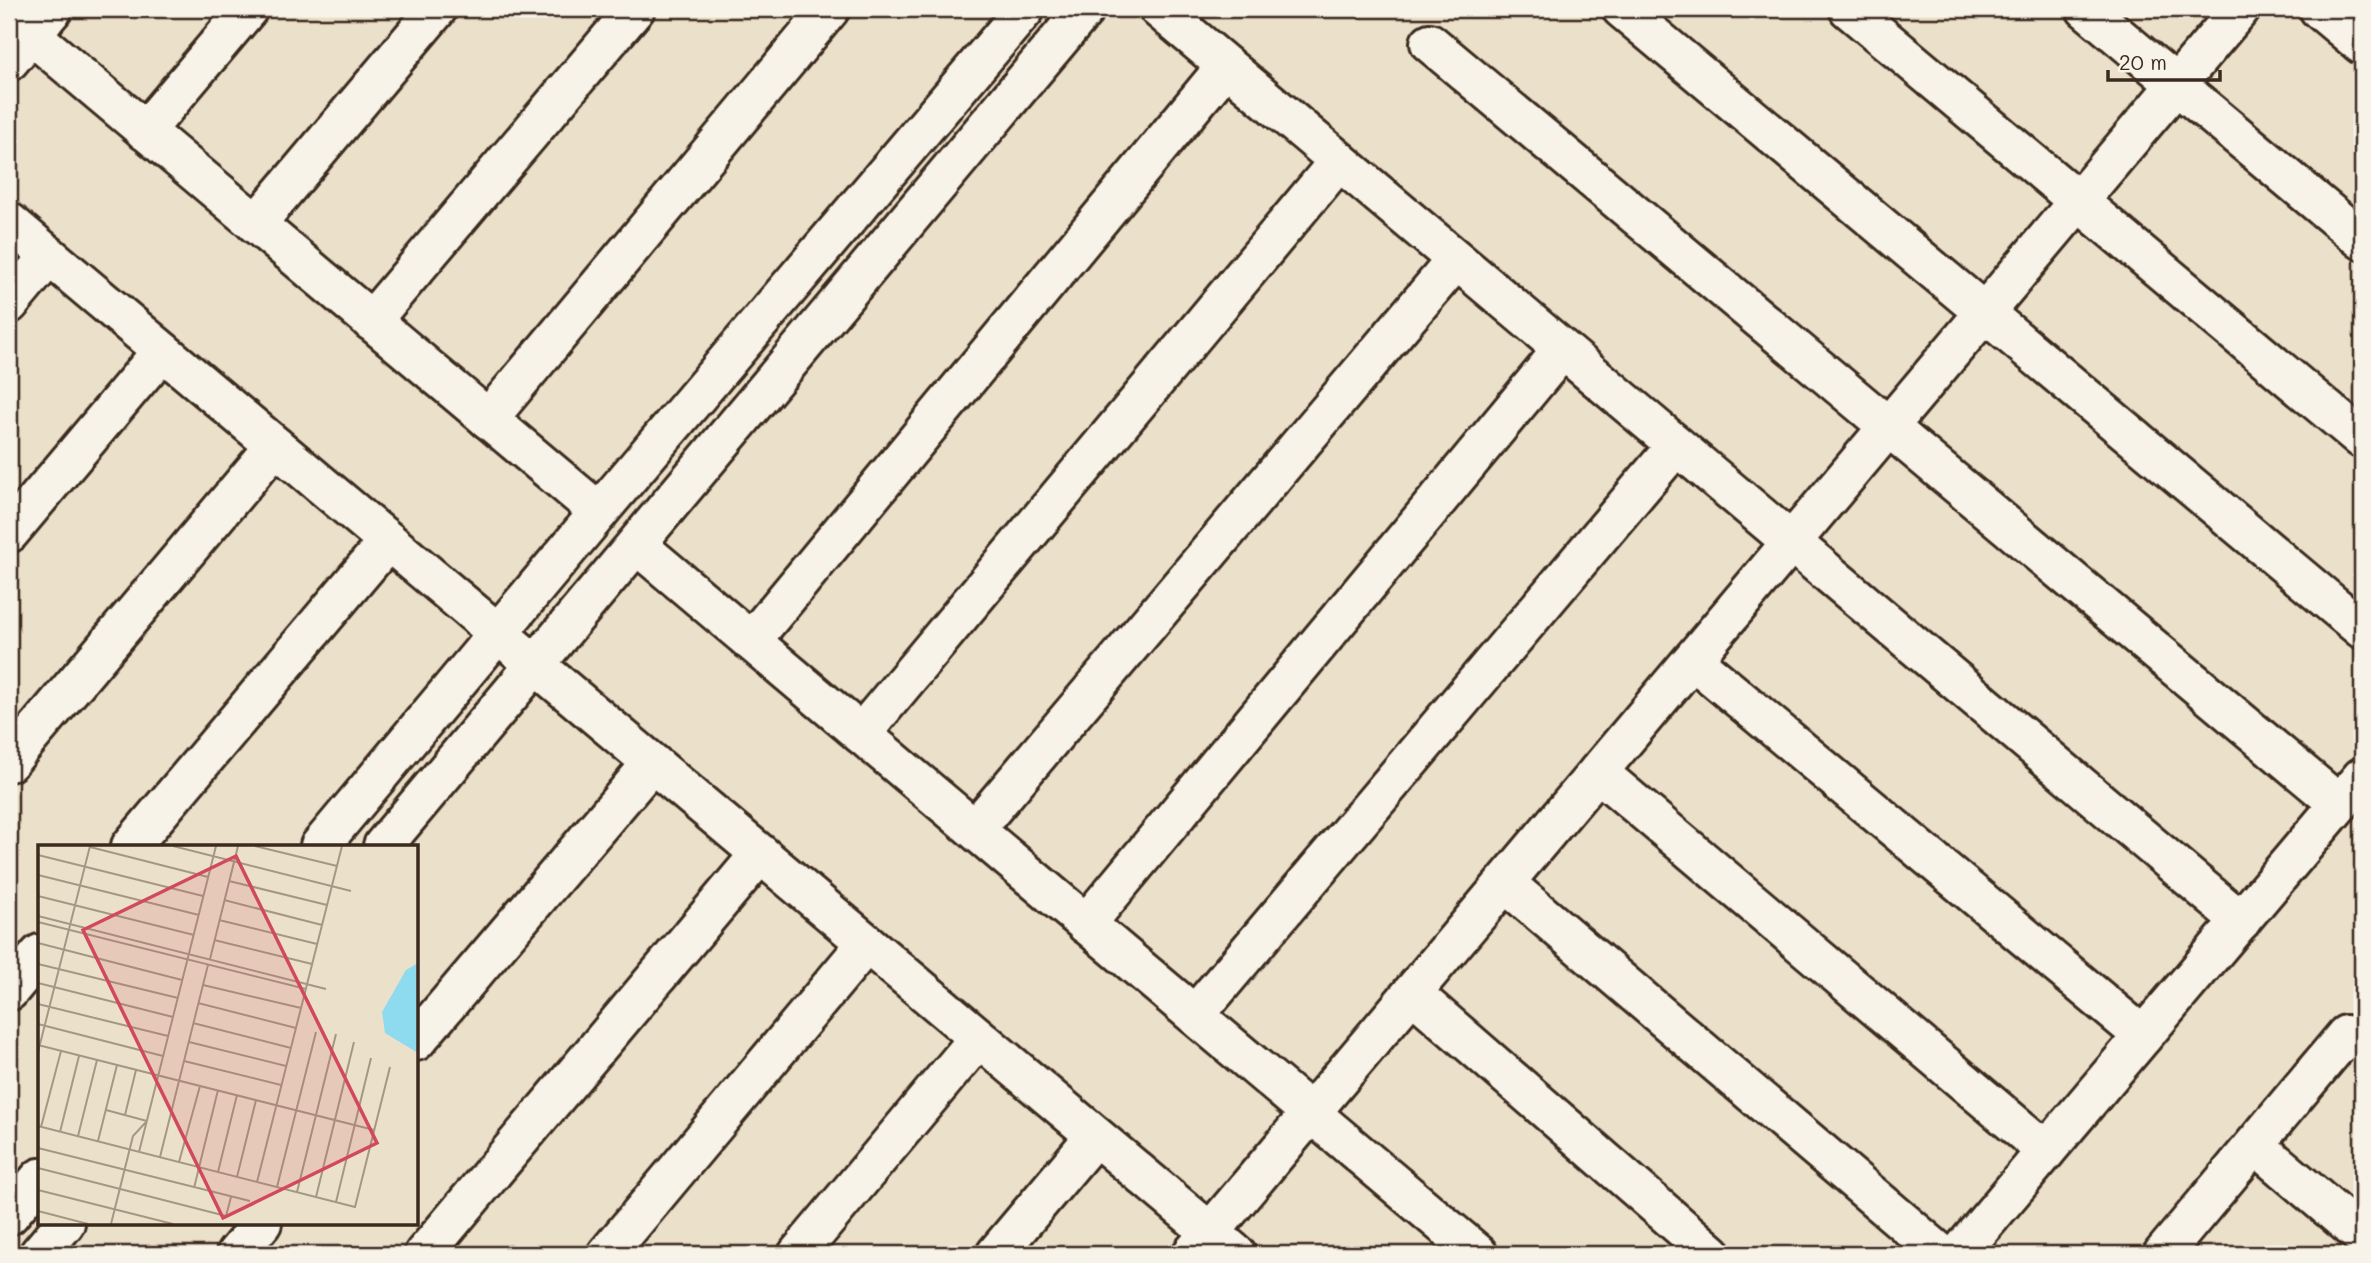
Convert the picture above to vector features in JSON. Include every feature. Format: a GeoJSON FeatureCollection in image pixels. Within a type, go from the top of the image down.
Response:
{"type":"FeatureCollection","features":[{"type":"Feature","properties":{"kind":"street"},"geometry":{"type":"LineString","coordinates":[[145,131],[248,9]]}},
{"type":"Feature","properties":{"kind":"street"},"geometry":{"type":"LineString","coordinates":[[256,224],[437,9]]}},
{"type":"Feature","properties":{"kind":"street"},"geometry":{"type":"LineString","coordinates":[[371,321],[635,9]]}},
{"type":"Feature","properties":{"kind":"street"},"geometry":{"type":"LineString","coordinates":[[488,419],[830,9]]}},
{"type":"Feature","properties":{"kind":"street"},"geometry":{"type":"LineString","coordinates":[[321,845],[1025,9]]}},
{"type":"Feature","properties":{"kind":"street"},"geometry":{"type":"LineString","coordinates":[[384,845],[1085,9]]}},
{"type":"Feature","properties":{"kind":"street"},"geometry":{"type":"LineString","coordinates":[[1159,9],[2241,921]]}},
{"type":"Feature","properties":{"kind":"street"},"geometry":{"type":"LineString","coordinates":[[1622,9],[2362,629]]}},
{"type":"Feature","properties":{"kind":"street"},"geometry":{"type":"LineString","coordinates":[[1849,9],[2362,439]]}},
{"type":"Feature","properties":{"kind":"street"},"geometry":{"type":"LineString","coordinates":[[2086,9],[2362,240]]}},
{"type":"Feature","properties":{"kind":"street"},"geometry":{"type":"LineString","coordinates":[[9,222],[1095,1136],[1213,1247],[1311,1113],[2240,9]]}},
{"type":"Feature","properties":{"kind":"street"},"geometry":{"type":"LineString","coordinates":[[2319,9],[2362,45]]}},
{"type":"Feature","properties":{"kind":"street"},"geometry":{"type":"LineString","coordinates":[[25,30],[599,512]]}},
{"type":"Feature","properties":{"kind":"street"},"geometry":{"type":"LineString","coordinates":[[1430,43],[1889,427],[2351,791],[1959,1254]]}},
{"type":"Feature","properties":{"kind":"street"},"geometry":{"type":"LineString","coordinates":[[751,641],[1226,66]]}},
{"type":"Feature","properties":{"kind":"street"},"geometry":{"type":"LineString","coordinates":[[861,734],[1339,161]]}},
{"type":"Feature","properties":{"kind":"street"},"geometry":{"type":"LineString","coordinates":[[9,304],[49,256]]}},
{"type":"Feature","properties":{"kind":"street"},"geometry":{"type":"LineString","coordinates":[[975,829],[1455,260]]}},
{"type":"Feature","properties":{"kind":"street"},"geometry":{"type":"LineString","coordinates":[[1086,924],[1562,350]]}},
{"type":"Feature","properties":{"kind":"street"},"geometry":{"type":"LineString","coordinates":[[9,533],[162,351]]}},
{"type":"Feature","properties":{"kind":"street"},"geometry":{"type":"LineString","coordinates":[[9,762],[275,446]]}},
{"type":"Feature","properties":{"kind":"street"},"geometry":{"type":"LineString","coordinates":[[1195,1015],[1676,446]]}},
{"type":"Feature","properties":{"kind":"street"},"geometry":{"type":"LineString","coordinates":[[132,845],[388,541]]}},
{"type":"Feature","properties":{"kind":"street"},"geometry":{"type":"LineString","coordinates":[[637,545],[1478,1254]]}},
{"type":"Feature","properties":{"kind":"street"},"geometry":{"type":"LineString","coordinates":[[1693,660],[2143,1037]]}},
{"type":"Feature","properties":{"kind":"street"},"geometry":{"type":"LineString","coordinates":[[418,1039],[652,763]]}},
{"type":"Feature","properties":{"kind":"street"},"geometry":{"type":"LineString","coordinates":[[1598,772],[2046,1151]]}},
{"type":"Feature","properties":{"kind":"street"},"geometry":{"type":"LineString","coordinates":[[424,1254],[760,854]]}},
{"type":"Feature","properties":{"kind":"street"},"geometry":{"type":"LineString","coordinates":[[1505,883],[1941,1254]]}},
{"type":"Feature","properties":{"kind":"street"},"geometry":{"type":"LineString","coordinates":[[607,1254],[866,944]]}},
{"type":"Feature","properties":{"kind":"street"},"geometry":{"type":"LineString","coordinates":[[9,991],[38,956]]}},
{"type":"Feature","properties":{"kind":"street"},"geometry":{"type":"LineString","coordinates":[[1412,993],[1712,1254]]}},
{"type":"Feature","properties":{"kind":"street"},"geometry":{"type":"LineString","coordinates":[[2162,1254],[2346,1035]]}},
{"type":"Feature","properties":{"kind":"street"},"geometry":{"type":"LineString","coordinates":[[798,1254],[978,1039]]}},
{"type":"Feature","properties":{"kind":"street"},"geometry":{"type":"LineString","coordinates":[[996,1254],[1095,1136]]}},
{"type":"Feature","properties":{"kind":"street"},"geometry":{"type":"LineString","coordinates":[[2255,1144],[2362,1236]]}},
{"type":"Feature","properties":{"kind":"street"},"geometry":{"type":"LineString","coordinates":[[9,1215],[38,1180]]}},
{"type":"Feature","properties":{"kind":"street"},"geometry":{"type":"LineString","coordinates":[[39,1254],[64,1224]]}},
{"type":"Feature","properties":{"kind":"street"},"geometry":{"type":"LineString","coordinates":[[236,1254],[261,1224]]}},
{"type":"Feature","properties":{"kind":"street"},"geometry":{"type":"LineString","coordinates":[[2352,1254],[2362,1243]]}}]}
